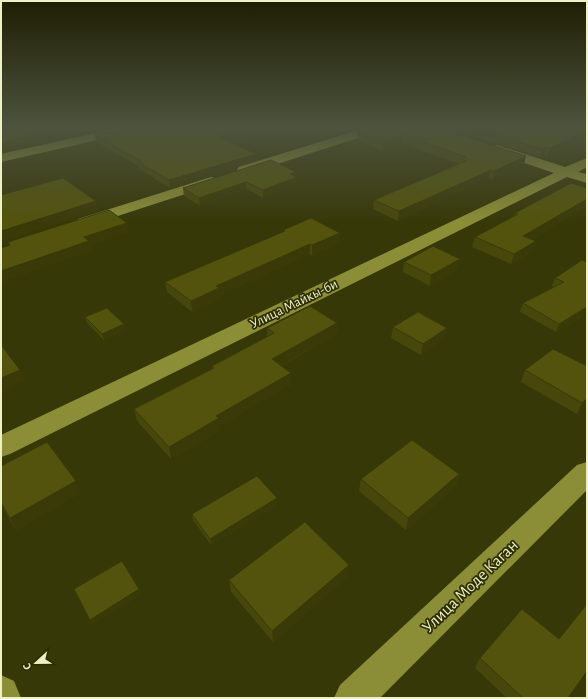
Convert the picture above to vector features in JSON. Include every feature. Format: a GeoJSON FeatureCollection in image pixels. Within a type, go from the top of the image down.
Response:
{"type":"FeatureCollection","features":[{"type":"Feature","properties":{"kind":"street"},"geometry":{"type":"LineString","coordinates":[[69,227],[276,160]]}},
{"type":"Feature","properties":{"kind":"street"},"geometry":{"type":"LineString","coordinates":[[529,160],[587,179]]}},
{"type":"Feature","properties":{"kind":"street","name":"Улица Майкы-би"},"geometry":{"type":"LineString","coordinates":[[1,447],[587,162]]}},
{"type":"Feature","properties":{"kind":"street","name":"Улица Моде Каган"},"geometry":{"type":"LineString","coordinates":[[353,698],[587,473]]}},
{"type":"Feature","properties":{"kind":"street"},"geometry":{"type":"LineString","coordinates":[[1,694],[2,698]]}},
{"type":"Feature","properties":{"kind":"building"},"geometry":{"type":"Polygon","coordinates":[[[139,160],[237,160],[169,180],[138,162],[141,161],[139,160]]]}},
{"type":"Feature","properties":{"kind":"building"},"geometry":{"type":"Polygon","coordinates":[[[271,160],[296,172],[290,174],[297,177],[263,190],[246,182],[199,198],[183,188],[271,160]]]}},
{"type":"Feature","properties":{"kind":"building"},"geometry":{"type":"Polygon","coordinates":[[[463,160],[518,160],[494,171],[491,170],[399,211],[374,200],[466,161],[463,160]]]}},
{"type":"Feature","properties":{"kind":"building"},"geometry":{"type":"Polygon","coordinates":[[[63,178],[96,201],[1,231],[1,195],[63,178]]]}},
{"type":"Feature","properties":{"kind":"building"},"geometry":{"type":"Polygon","coordinates":[[[571,183],[587,188],[587,199],[523,236],[536,241],[514,254],[475,237],[518,214],[515,213],[571,183]]]}},
{"type":"Feature","properties":{"kind":"building"},"geometry":{"type":"Polygon","coordinates":[[[109,210],[127,223],[84,237],[89,241],[1,271],[1,248],[10,245],[8,242],[109,210]]]}},
{"type":"Feature","properties":{"kind":"building"},"geometry":{"type":"Polygon","coordinates":[[[311,218],[340,233],[312,245],[310,244],[216,286],[219,288],[191,301],[165,282],[285,231],[283,230],[311,218]]]}},
{"type":"Feature","properties":{"kind":"building"},"geometry":{"type":"Polygon","coordinates":[[[433,246],[460,259],[431,275],[404,262],[433,246]]]}},
{"type":"Feature","properties":{"kind":"building"},"geometry":{"type":"Polygon","coordinates":[[[582,260],[587,262],[587,307],[559,324],[523,303],[564,282],[555,278],[582,260]]]}},
{"type":"Feature","properties":{"kind":"building"},"geometry":{"type":"Polygon","coordinates":[[[310,306],[337,323],[272,359],[291,373],[216,416],[219,418],[169,447],[134,409],[214,368],[212,366],[274,333],[267,328],[310,306]]]}},
{"type":"Feature","properties":{"kind":"building"},"geometry":{"type":"Polygon","coordinates":[[[107,308],[124,324],[102,334],[85,317],[107,308]]]}},
{"type":"Feature","properties":{"kind":"building"},"geometry":{"type":"Polygon","coordinates":[[[418,312],[447,328],[423,344],[393,327],[418,312]]]}},
{"type":"Feature","properties":{"kind":"building"},"geometry":{"type":"Polygon","coordinates":[[[1,345],[20,370],[1,378],[1,345]]]}},
{"type":"Feature","properties":{"kind":"building"},"geometry":{"type":"Polygon","coordinates":[[[553,349],[587,366],[587,398],[582,403],[525,370],[553,349]]]}},
{"type":"Feature","properties":{"kind":"building"},"geometry":{"type":"Polygon","coordinates":[[[412,440],[459,474],[408,518],[361,479],[412,440]]]}},
{"type":"Feature","properties":{"kind":"building"},"geometry":{"type":"Polygon","coordinates":[[[47,442],[76,481],[10,518],[1,503],[1,466],[47,442]]]}},
{"type":"Feature","properties":{"kind":"building"},"geometry":{"type":"Polygon","coordinates":[[[257,476],[277,498],[210,539],[192,514],[257,476]]]}},
{"type":"Feature","properties":{"kind":"building"},"geometry":{"type":"Polygon","coordinates":[[[305,522],[349,565],[272,631],[229,580],[305,522]]]}},
{"type":"Feature","properties":{"kind":"building"},"geometry":{"type":"Polygon","coordinates":[[[122,561],[139,589],[90,620],[74,589],[122,561]]]}},
{"type":"Feature","properties":{"kind":"building"},"geometry":{"type":"Polygon","coordinates":[[[587,604],[587,671],[568,698],[523,698],[480,658],[522,609],[559,639],[587,604]]]}}]}
